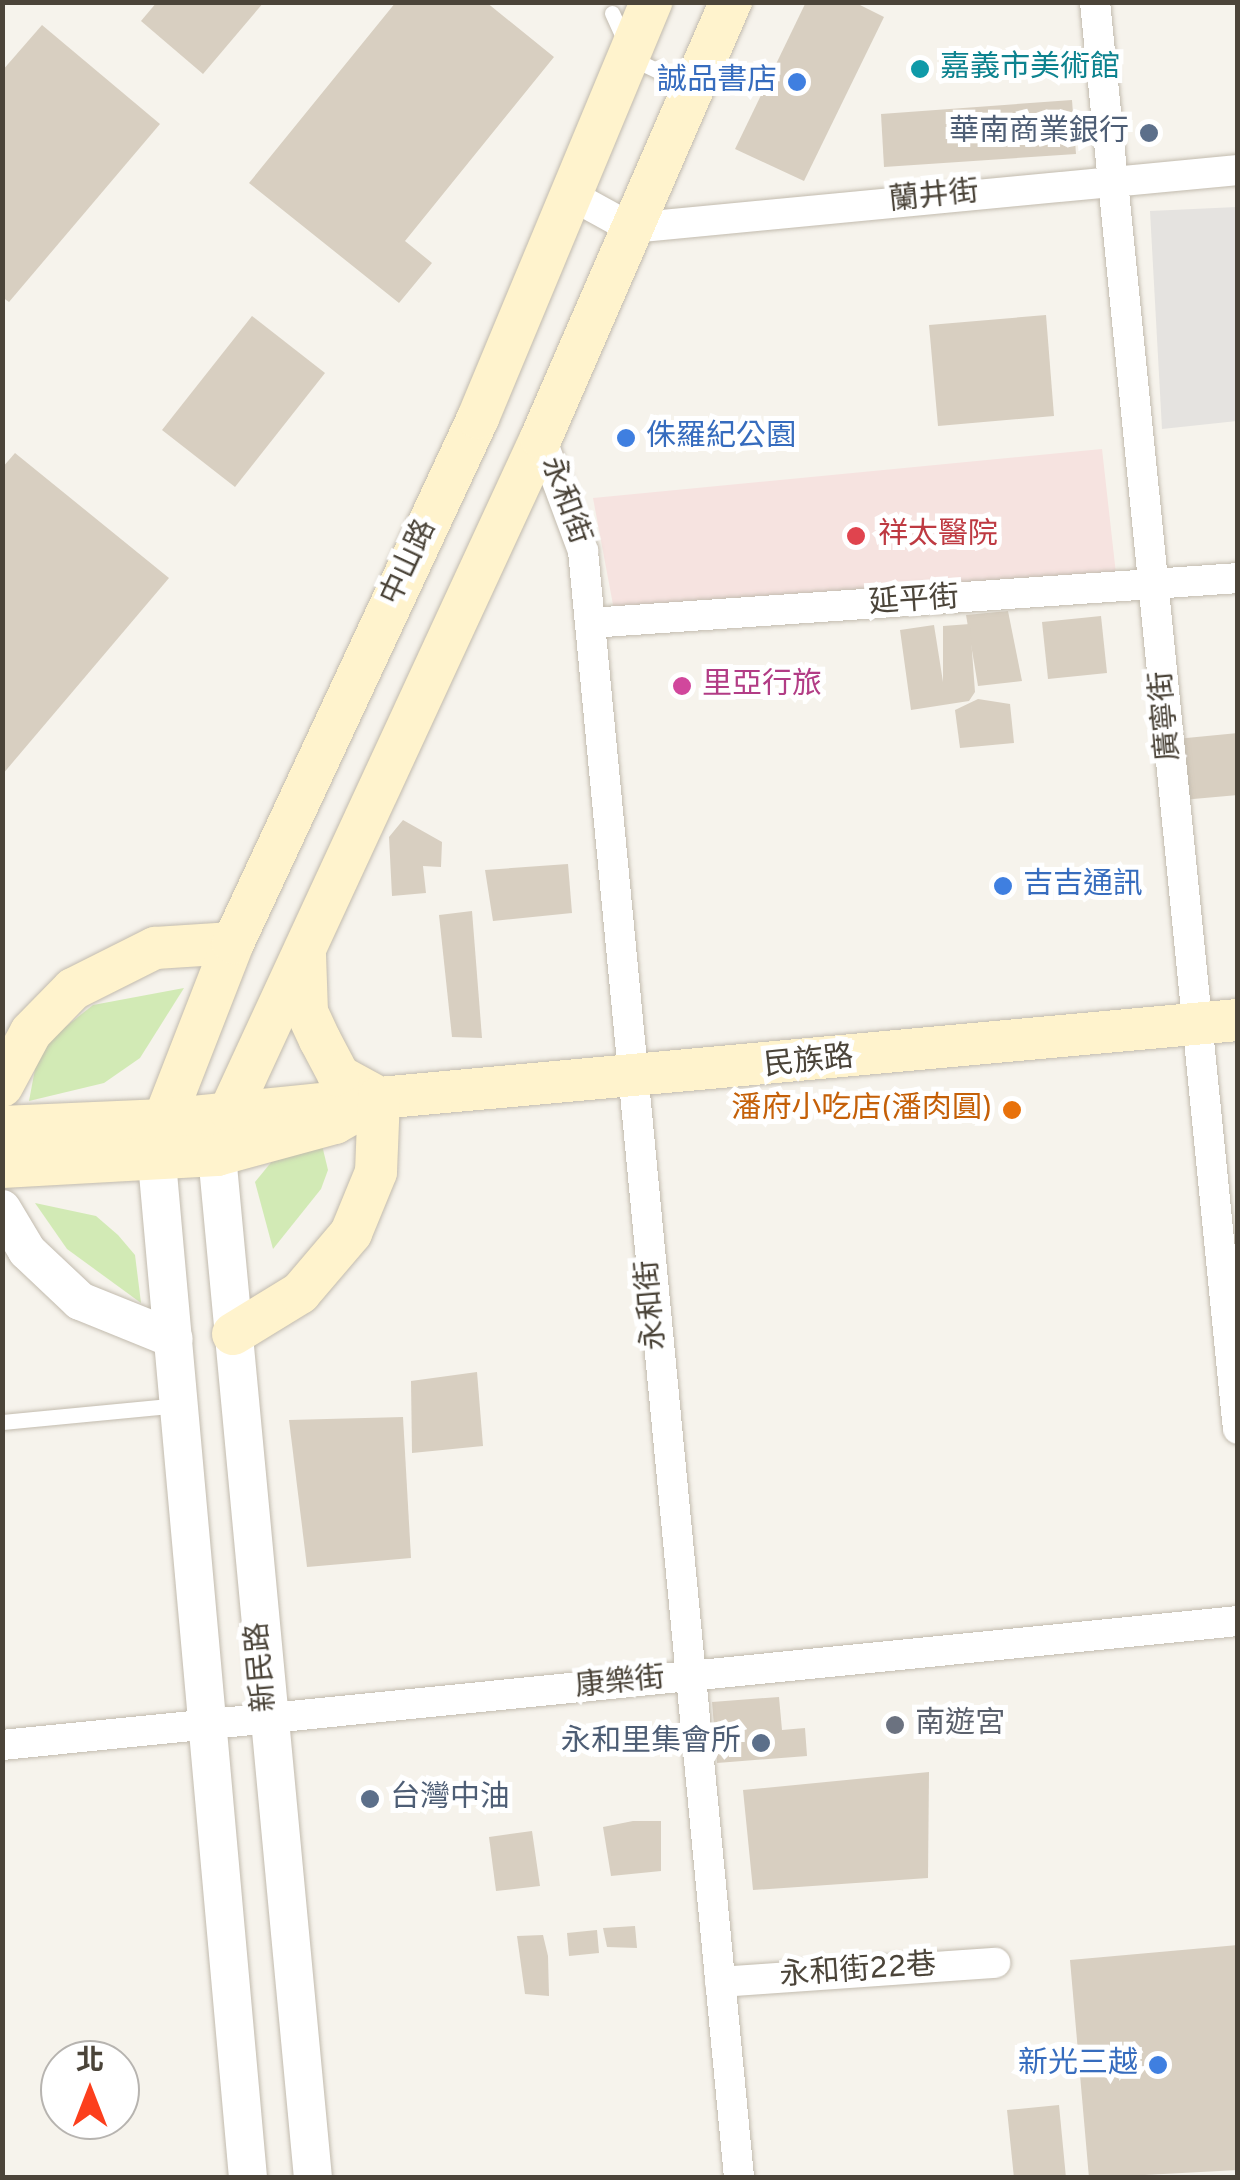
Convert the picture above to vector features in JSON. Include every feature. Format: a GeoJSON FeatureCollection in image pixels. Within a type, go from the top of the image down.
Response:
{"type":"FeatureCollection","features":[{"type":"Feature","properties":{"kind":"main road"},"geometry":{"type":"LineString","coordinates":[[217,1155],[230,1111],[542,438],[632,228],[698,89],[731,2]]}},
{"type":"Feature","properties":{"kind":"main road","name":"中山路"},"geometry":{"type":"LineString","coordinates":[[160,1141],[233,943],[487,397],[632,59],[632,8]]}},
{"type":"Feature","properties":{"kind":"main road"},"geometry":{"type":"LineString","coordinates":[[487,397],[542,438]]}},
{"type":"Feature","properties":{"kind":"main road"},"geometry":{"type":"LineString","coordinates":[[2,1086],[31,1032],[73,989],[154,948],[233,943]]}},
{"type":"Feature","properties":{"kind":"main road"},"geometry":{"type":"LineString","coordinates":[[233,1334],[300,1293],[351,1233],[376,1172],[379,1098],[340,1076],[320,1040],[307,1012],[305,949]]}},
{"type":"Feature","properties":{"kind":"main road","name":"民族路"},"geometry":{"type":"LineString","coordinates":[[2,1167],[160,1141],[230,1111],[634,1080],[1238,1020]]}},
{"type":"Feature","properties":{"kind":"main road","name":"民族路"},"geometry":{"type":"LineString","coordinates":[[2,1126],[160,1141],[217,1155],[335,1123],[379,1098]]}},
{"type":"Feature","properties":{"kind":"street","name":"廣寧街"},"geometry":{"type":"LineString","coordinates":[[1096,2],[1238,1429]]}},
{"type":"Feature","properties":{"kind":"street","name":"蘭井街"},"geometry":{"type":"LineString","coordinates":[[632,228],[1238,170]]}},
{"type":"Feature","properties":{"kind":"street"},"geometry":{"type":"LineString","coordinates":[[571,195],[632,228]]}},
{"type":"Feature","properties":{"kind":"street","name":"永和街"},"geometry":{"type":"LineString","coordinates":[[542,438],[583,551],[738,2178]]}},
{"type":"Feature","properties":{"kind":"street","name":"延平街"},"geometry":{"type":"LineString","coordinates":[[590,623],[1238,578]]}},
{"type":"Feature","properties":{"kind":"street","name":"新民路"},"geometry":{"type":"LineString","coordinates":[[160,1141],[248,2178]]}},
{"type":"Feature","properties":{"kind":"street","name":"新民路"},"geometry":{"type":"LineString","coordinates":[[217,1155],[313,2178]]}},
{"type":"Feature","properties":{"kind":"street"},"geometry":{"type":"LineString","coordinates":[[3,1215],[80,1300],[174,1340]]}},
{"type":"Feature","properties":{"kind":"street","name":"康樂街"},"geometry":{"type":"LineString","coordinates":[[2,1746],[1238,1621]]}},
{"type":"Feature","properties":{"kind":"street","name":"永和街22巷"},"geometry":{"type":"LineString","coordinates":[[720,1982],[995,1963]]}},
{"type":"Feature","properties":{"kind":"lane"},"geometry":{"type":"LineString","coordinates":[[632,59],[698,89]]}},
{"type":"Feature","properties":{"kind":"lane"},"geometry":{"type":"LineString","coordinates":[[2,1422],[181,1405]]}},
{"type":"Feature","properties":{"kind":"shaded area"},"geometry":{"type":"Polygon","coordinates":[[[1237,207],[1237,421],[1162,429],[1150,211],[1237,207]]]}},
{"type":"Feature","properties":{"kind":"shaded area","name":"祥太醫院"},"geometry":{"type":"Polygon","coordinates":[[[1102,449],[1116,574],[614,610],[593,498],[1102,449]]]}},
{"type":"Feature","properties":{"kind":"green space"},"geometry":{"type":"Polygon","coordinates":[[[184,988],[140,1058],[104,1083],[29,1101],[39,1048],[93,1005],[184,988]]]}},
{"type":"Feature","properties":{"kind":"green space"},"geometry":{"type":"Polygon","coordinates":[[[321,1141],[328,1170],[321,1189],[273,1249],[255,1182],[273,1160],[321,1141]]]}},
{"type":"Feature","properties":{"kind":"green space"},"geometry":{"type":"Polygon","coordinates":[[[35,1203],[96,1216],[118,1235],[135,1255],[141,1303],[67,1249],[35,1203]]]}},
{"type":"Feature","properties":{"kind":"building"},"geometry":{"type":"Polygon","coordinates":[[[157,2],[264,2],[203,74],[141,21],[157,2]]]}},
{"type":"Feature","properties":{"kind":"building"},"geometry":{"type":"Polygon","coordinates":[[[396,2],[486,2],[554,57],[405,241],[432,263],[399,303],[249,183],[396,2]]]}},
{"type":"Feature","properties":{"kind":"building"},"geometry":{"type":"Polygon","coordinates":[[[806,2],[854,2],[884,17],[804,181],[735,149],[806,2]]]}},
{"type":"Feature","properties":{"kind":"building"},"geometry":{"type":"Polygon","coordinates":[[[42,25],[160,124],[9,302],[2,297],[2,71],[42,25]]]}},
{"type":"Feature","properties":{"kind":"building"},"geometry":{"type":"Polygon","coordinates":[[[1072,100],[1076,154],[884,167],[881,114],[1072,100]]]}},
{"type":"Feature","properties":{"kind":"building"},"geometry":{"type":"Polygon","coordinates":[[[1046,315],[1054,416],[938,426],[929,325],[1046,315]]]}},
{"type":"Feature","properties":{"kind":"building"},"geometry":{"type":"Polygon","coordinates":[[[252,316],[325,373],[235,487],[162,430],[252,316]]]}},
{"type":"Feature","properties":{"kind":"building"},"geometry":{"type":"Polygon","coordinates":[[[15,453],[169,578],[2,775],[2,468],[15,453]]]}},
{"type":"Feature","properties":{"kind":"building"},"geometry":{"type":"Polygon","coordinates":[[[1008,611],[1022,681],[978,686],[966,615],[1008,611]]]}},
{"type":"Feature","properties":{"kind":"building"},"geometry":{"type":"Polygon","coordinates":[[[1101,616],[1107,673],[1048,679],[1042,622],[1101,616]]]}},
{"type":"Feature","properties":{"kind":"building"},"geometry":{"type":"Polygon","coordinates":[[[970,624],[975,692],[969,701],[911,710],[900,630],[934,625],[943,682],[943,626],[970,624]]]}},
{"type":"Feature","properties":{"kind":"building"},"geometry":{"type":"Polygon","coordinates":[[[978,699],[1010,704],[1014,743],[960,748],[955,710],[978,699]]]}},
{"type":"Feature","properties":{"kind":"building"},"geometry":{"type":"Polygon","coordinates":[[[1238,733],[1238,795],[1182,800],[1176,739],[1238,733]]]}},
{"type":"Feature","properties":{"kind":"building"},"geometry":{"type":"Polygon","coordinates":[[[403,820],[442,842],[441,867],[423,866],[426,893],[392,896],[389,837],[403,820]]]}},
{"type":"Feature","properties":{"kind":"building"},"geometry":{"type":"Polygon","coordinates":[[[568,864],[572,913],[493,921],[485,870],[568,864]]]}},
{"type":"Feature","properties":{"kind":"building"},"geometry":{"type":"Polygon","coordinates":[[[472,911],[482,1038],[452,1037],[439,915],[472,911]]]}},
{"type":"Feature","properties":{"kind":"building"},"geometry":{"type":"Polygon","coordinates":[[[477,1372],[483,1446],[412,1453],[411,1381],[477,1372]]]}},
{"type":"Feature","properties":{"kind":"building"},"geometry":{"type":"Polygon","coordinates":[[[403,1417],[411,1558],[307,1567],[289,1420],[403,1417]]]}},
{"type":"Feature","properties":{"kind":"building","name":"永和里集會所"},"geometry":{"type":"Polygon","coordinates":[[[779,1697],[782,1730],[805,1728],[807,1756],[717,1763],[712,1702],[779,1697]]]}},
{"type":"Feature","properties":{"kind":"building"},"geometry":{"type":"Polygon","coordinates":[[[929,1772],[928,1878],[753,1890],[743,1790],[929,1772]]]}},
{"type":"Feature","properties":{"kind":"building"},"geometry":{"type":"Polygon","coordinates":[[[661,1821],[661,1871],[611,1876],[603,1827],[661,1821]]]}},
{"type":"Feature","properties":{"kind":"building"},"geometry":{"type":"Polygon","coordinates":[[[532,1831],[540,1886],[496,1891],[489,1837],[532,1831]]]}},
{"type":"Feature","properties":{"kind":"building"},"geometry":{"type":"Polygon","coordinates":[[[635,1926],[637,1948],[607,1947],[603,1928],[635,1926]]]}},
{"type":"Feature","properties":{"kind":"building"},"geometry":{"type":"Polygon","coordinates":[[[597,1930],[599,1953],[569,1956],[567,1933],[597,1930]]]}},
{"type":"Feature","properties":{"kind":"building"},"geometry":{"type":"Polygon","coordinates":[[[543,1935],[549,1996],[525,1994],[517,1936],[543,1935]]]}},
{"type":"Feature","properties":{"kind":"building","name":"新光三越"},"geometry":{"type":"Polygon","coordinates":[[[1238,1945],[1238,2170],[1089,2178],[1070,1960],[1238,1945]]]}},
{"type":"Feature","properties":{"kind":"building"},"geometry":{"type":"Polygon","coordinates":[[[1059,2105],[1066,2178],[1014,2178],[1007,2110],[1059,2105]]]}},
{"type":"Feature","properties":{"kind":"place","name":"嘉義市美術館"},"geometry":{"type":"Point","coordinates":[920,69]}},
{"type":"Feature","properties":{"kind":"place","name":"誠品書店"},"geometry":{"type":"Point","coordinates":[797,82]}},
{"type":"Feature","properties":{"kind":"place","name":"華南商業銀行"},"geometry":{"type":"Point","coordinates":[1149,133]}},
{"type":"Feature","properties":{"kind":"place","name":"侏羅紀公園"},"geometry":{"type":"Point","coordinates":[626,438]}},
{"type":"Feature","properties":{"kind":"place","name":"祥太醫院"},"geometry":{"type":"Point","coordinates":[856,536]}},
{"type":"Feature","properties":{"kind":"place","name":"里亞行旅"},"geometry":{"type":"Point","coordinates":[682,686]}},
{"type":"Feature","properties":{"kind":"place","name":"吉吉通訊"},"geometry":{"type":"Point","coordinates":[1003,886]}},
{"type":"Feature","properties":{"kind":"place","name":"潘府小吃店(潘肉圓)"},"geometry":{"type":"Point","coordinates":[1012,1110]}},
{"type":"Feature","properties":{"kind":"place","name":"南遊宮"},"geometry":{"type":"Point","coordinates":[895,1725]}},
{"type":"Feature","properties":{"kind":"place","name":"永和里集會所"},"geometry":{"type":"Point","coordinates":[761,1743]}},
{"type":"Feature","properties":{"kind":"place","name":"台灣中油"},"geometry":{"type":"Point","coordinates":[370,1799]}},
{"type":"Feature","properties":{"kind":"place","name":"新光三越"},"geometry":{"type":"Point","coordinates":[1158,2065]}}]}
